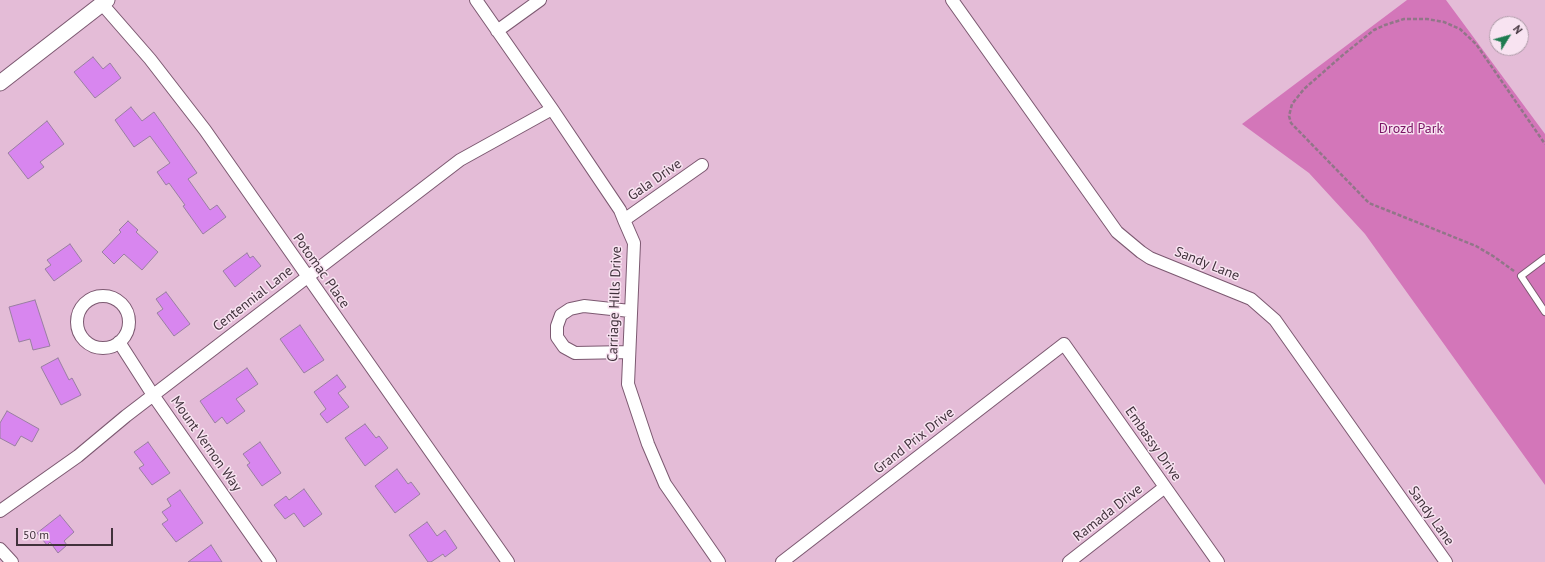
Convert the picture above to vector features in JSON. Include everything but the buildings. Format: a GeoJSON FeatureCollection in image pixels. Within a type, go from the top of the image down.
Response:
{"type":"FeatureCollection","features":[{"type":"Feature","properties":{"kind":"street","name":"Carriage Hills Drive"},"geometry":{"type":"LineString","coordinates":[[476,0],[620,210],[634,243],[628,352],[628,384],[648,444],[662,477],[719,562]]}},
{"type":"Feature","properties":{"kind":"street"},"geometry":{"type":"LineString","coordinates":[[497,31],[540,0]]}},
{"type":"Feature","properties":{"kind":"street","name":"Sandy Lane"},"geometry":{"type":"LineString","coordinates":[[952,0],[1117,232],[1150,258],[1251,299],[1275,320],[1446,562]]}},
{"type":"Feature","properties":{"kind":"street"},"geometry":{"type":"LineString","coordinates":[[0,83],[105,2]]}},
{"type":"Feature","properties":{"kind":"street","name":"Potomac Place"},"geometry":{"type":"LineString","coordinates":[[105,2],[200,124],[508,562]]}},
{"type":"Feature","properties":{"kind":"street","name":"Centennial Lane"},"geometry":{"type":"LineString","coordinates":[[0,511],[78,456],[153,395],[460,160],[552,109]]}},
{"type":"Feature","properties":{"kind":"street","name":"Gala Drive"},"geometry":{"type":"LineString","coordinates":[[624,220],[702,165]]}},
{"type":"Feature","properties":{"kind":"street"},"geometry":{"type":"LineString","coordinates":[[98,296],[108,296],[122,304],[127,313],[129,324],[125,336],[119,342],[107,348],[98,348],[84,340],[78,331],[77,317],[85,302],[98,296]]}},
{"type":"Feature","properties":{"kind":"street"},"geometry":{"type":"LineString","coordinates":[[628,352],[575,353],[564,348],[557,337],[557,326],[561,315],[570,309],[584,306],[630,311]]}},
{"type":"Feature","properties":{"kind":"street","name":"Mount Vernon Way"},"geometry":{"type":"LineString","coordinates":[[119,342],[153,395],[270,562]]}},
{"type":"Feature","properties":{"kind":"street","name":"Embassy Drive"},"geometry":{"type":"LineString","coordinates":[[1064,344],[1218,562]]}},
{"type":"Feature","properties":{"kind":"street","name":"Grand Prix Drive"},"geometry":{"type":"LineString","coordinates":[[782,562],[1064,344]]}},
{"type":"Feature","properties":{"kind":"street","name":"Ramada Drive"},"geometry":{"type":"LineString","coordinates":[[1069,562],[1165,487]]}},
{"type":"Feature","properties":{"kind":"street"},"geometry":{"type":"LineString","coordinates":[[0,549],[12,562]]}},
{"type":"Feature","properties":{"kind":"lane"},"geometry":{"type":"LineString","coordinates":[[1545,258],[1521,276],[1545,312]]}},
{"type":"Feature","properties":{"kind":"path"},"geometry":{"type":"LineString","coordinates":[[1521,276],[1476,246],[1369,203],[1310,143],[1292,122],[1289,116],[1292,104],[1304,89],[1374,30],[1404,19],[1427,19],[1444,22],[1460,29],[1476,44],[1545,144]]}},
{"type":"Feature","properties":{"kind":"green space","name":"Drozd Park"},"geometry":{"type":"Polygon","coordinates":[[[1407,0],[1446,0],[1545,134],[1545,485],[1365,234],[1309,173],[1242,124],[1407,0]]]}}]}
